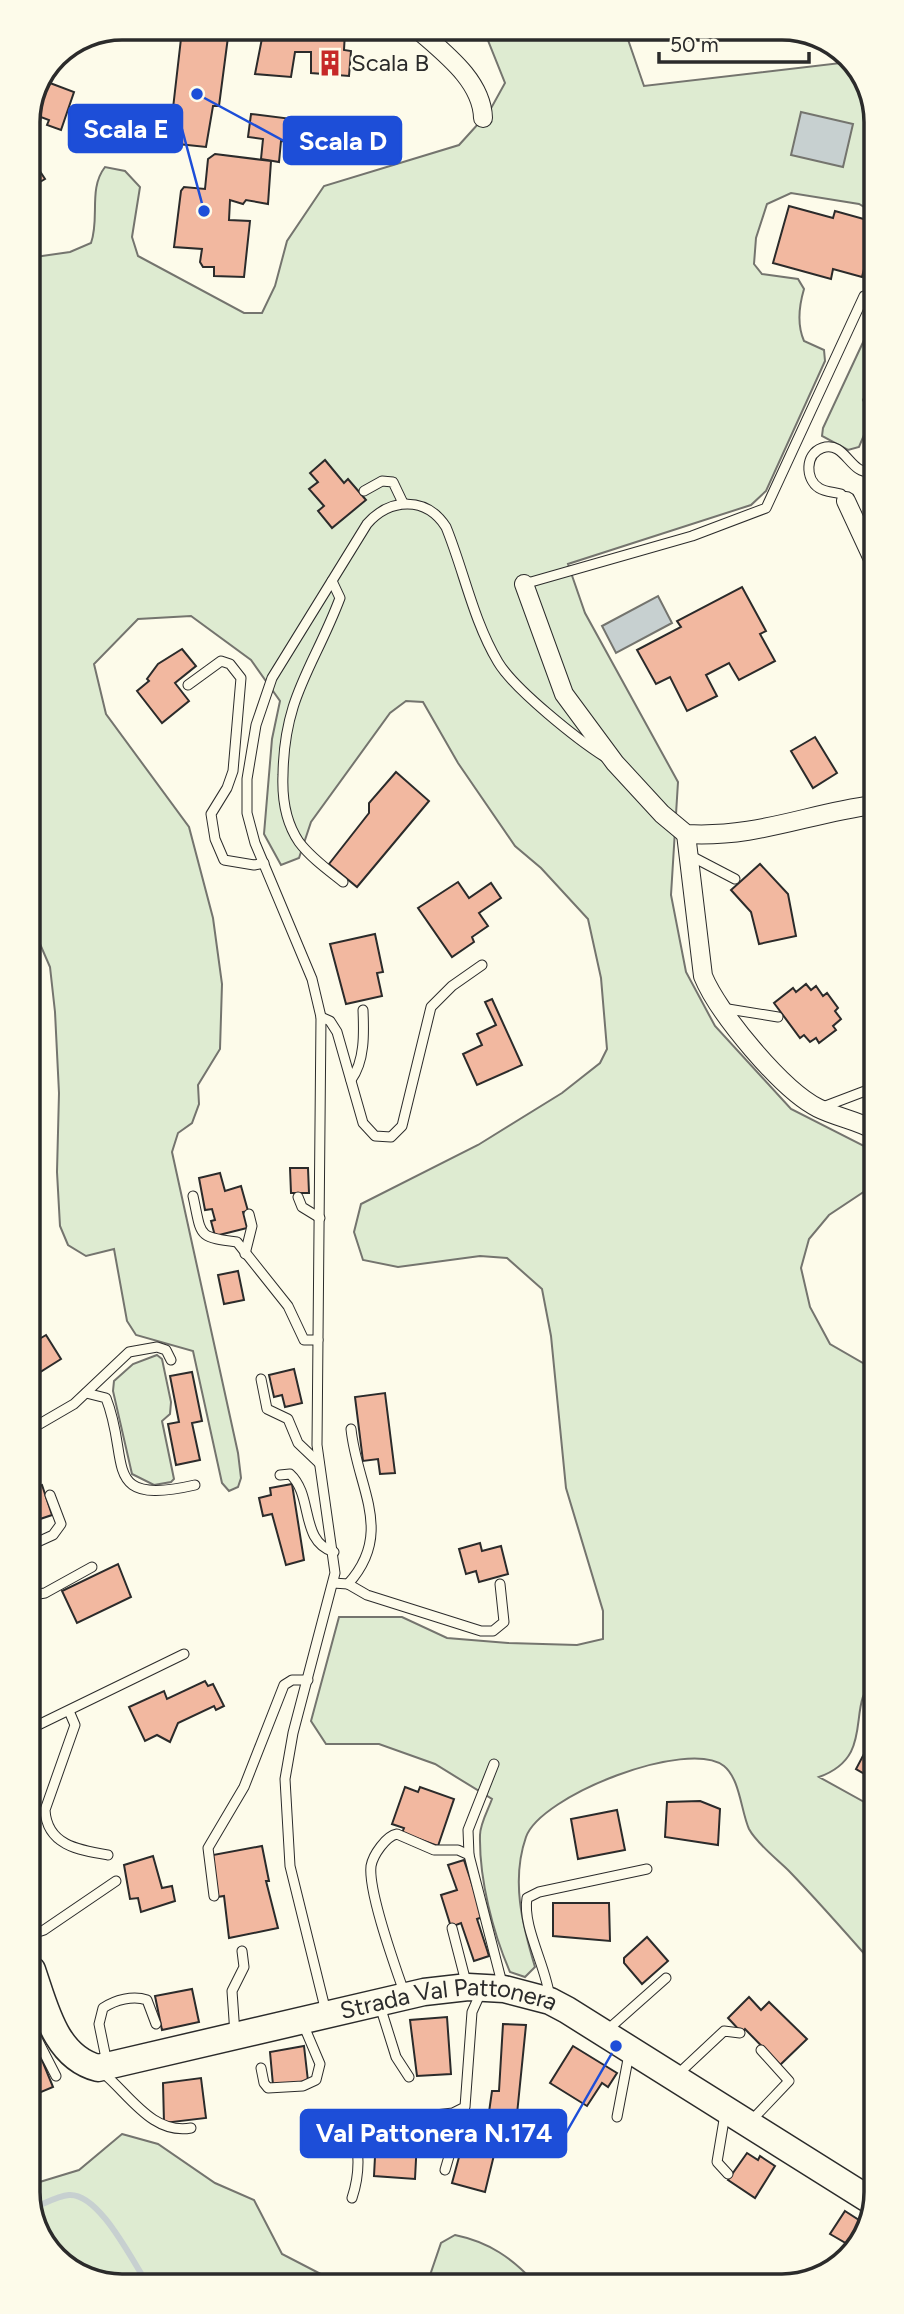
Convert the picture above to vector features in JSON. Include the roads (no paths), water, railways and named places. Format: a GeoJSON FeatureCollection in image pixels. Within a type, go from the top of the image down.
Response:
{"type":"FeatureCollection","features":[{"type":"Feature","properties":{"kind":"street"},"geometry":{"type":"LineString","coordinates":[[429,40],[465,75],[481,98],[483,118]]}},
{"type":"Feature","properties":{"kind":"street"},"geometry":{"type":"LineString","coordinates":[[846,501],[864,540]]}},
{"type":"Feature","properties":{"kind":"street"},"geometry":{"type":"LineString","coordinates":[[524,584],[564,694],[615,763],[662,814],[687,834],[754,832],[841,809],[864,806]]}},
{"type":"Feature","properties":{"kind":"street"},"geometry":{"type":"LineString","coordinates":[[687,834],[703,976],[721,1008],[774,1072],[796,1094],[818,1108],[864,1125]]}},
{"type":"Feature","properties":{"kind":"street","name":"Strada Val Pattonera"},"geometry":{"type":"LineString","coordinates":[[103,2068],[405,1994],[485,1988],[550,2001],[863,2196]]}},
{"type":"Feature","properties":{"kind":"street"},"geometry":{"type":"LineString","coordinates":[[40,1991],[67,2050],[86,2065],[103,2068]]}},
{"type":"Feature","properties":{"kind":"lane"},"geometry":{"type":"LineString","coordinates":[[524,584],[692,536],[766,508],[864,296]]}},
{"type":"Feature","properties":{"kind":"lane"},"geometry":{"type":"LineString","coordinates":[[846,501],[841,494],[821,490],[812,482],[808,468],[812,455],[822,448],[833,448],[845,453],[853,467],[864,473]]}},
{"type":"Feature","properties":{"kind":"lane"},"geometry":{"type":"LineString","coordinates":[[364,491],[382,481],[393,482],[403,503]]}},
{"type":"Feature","properties":{"kind":"lane"},"geometry":{"type":"LineString","coordinates":[[261,2068],[264,2083],[268,2088],[303,2086],[316,2080],[320,2064],[287,1843],[285,1779],[293,1733],[333,1583],[334,1552],[319,1463],[321,1017],[312,979],[255,843],[247,813],[247,779],[256,725],[272,678],[374,517],[384,509],[403,503],[439,517],[446,527],[478,619],[508,675],[581,742],[615,763]]}},
{"type":"Feature","properties":{"kind":"lane"},"geometry":{"type":"LineString","coordinates":[[332,581],[340,598],[300,681],[289,712],[284,733],[282,786],[292,831],[316,860],[343,882]]}},
{"type":"Feature","properties":{"kind":"lane"},"geometry":{"type":"LineString","coordinates":[[188,685],[221,661],[230,664],[242,678],[233,771],[227,788],[211,814],[215,839],[224,860],[254,865],[264,863]]}},
{"type":"Feature","properties":{"kind":"lane"},"geometry":{"type":"LineString","coordinates":[[690,855],[735,879]]}},
{"type":"Feature","properties":{"kind":"lane"},"geometry":{"type":"LineString","coordinates":[[321,1017],[335,1026],[363,1123],[369,1131],[383,1138],[397,1134],[405,1116],[431,1007],[452,986],[482,965]]}},
{"type":"Feature","properties":{"kind":"lane"},"geometry":{"type":"LineString","coordinates":[[721,1008],[748,1010],[778,1017]]}},
{"type":"Feature","properties":{"kind":"lane"},"geometry":{"type":"LineString","coordinates":[[351,1080],[356,1073],[363,1045],[363,1010]]}},
{"type":"Feature","properties":{"kind":"lane"},"geometry":{"type":"LineString","coordinates":[[818,1108],[864,1091]]}},
{"type":"Feature","properties":{"kind":"lane"},"geometry":{"type":"LineString","coordinates":[[193,1196],[204,1235],[213,1241],[237,1242],[288,1306],[304,1340],[318,1340]]}},
{"type":"Feature","properties":{"kind":"lane"},"geometry":{"type":"LineString","coordinates":[[299,1196],[302,1207],[320,1218]]}},
{"type":"Feature","properties":{"kind":"lane"},"geometry":{"type":"LineString","coordinates":[[245,1254],[249,1247],[252,1226],[249,1214]]}},
{"type":"Feature","properties":{"kind":"lane"},"geometry":{"type":"LineString","coordinates":[[40,1424],[61,1413],[86,1393],[130,1352],[157,1347],[166,1350],[171,1360]]}},
{"type":"Feature","properties":{"kind":"lane"},"geometry":{"type":"LineString","coordinates":[[261,1379],[267,1409],[288,1419],[304,1452],[319,1463]]}},
{"type":"Feature","properties":{"kind":"lane"},"geometry":{"type":"LineString","coordinates":[[86,1393],[106,1398],[122,1465],[127,1479],[135,1488],[159,1492],[195,1485]]}},
{"type":"Feature","properties":{"kind":"lane"},"geometry":{"type":"LineString","coordinates":[[348,1584],[368,1557],[372,1539],[365,1488],[355,1464],[351,1429]]}},
{"type":"Feature","properties":{"kind":"lane"},"geometry":{"type":"LineString","coordinates":[[280,1475],[290,1474],[296,1479],[302,1488],[315,1539],[322,1549],[334,1552]]}},
{"type":"Feature","properties":{"kind":"lane"},"geometry":{"type":"LineString","coordinates":[[40,1541],[53,1535],[61,1524],[51,1495]]}},
{"type":"Feature","properties":{"kind":"lane"},"geometry":{"type":"LineString","coordinates":[[40,1594],[92,1567]]}},
{"type":"Feature","properties":{"kind":"lane"},"geometry":{"type":"LineString","coordinates":[[333,1583],[348,1584],[367,1595],[481,1631],[492,1631],[504,1622],[500,1584]]}},
{"type":"Feature","properties":{"kind":"lane"},"geometry":{"type":"LineString","coordinates":[[40,1724],[184,1654]]}},
{"type":"Feature","properties":{"kind":"lane"},"geometry":{"type":"LineString","coordinates":[[214,1896],[208,1848],[244,1787],[284,1685],[292,1680],[308,1679]]}},
{"type":"Feature","properties":{"kind":"lane"},"geometry":{"type":"LineString","coordinates":[[69,1711],[75,1725],[45,1810],[45,1819],[55,1837],[65,1845],[107,1855]]}},
{"type":"Feature","properties":{"kind":"lane"},"geometry":{"type":"LineString","coordinates":[[445,2170],[467,2099],[472,2012],[485,1988],[468,1830],[494,1764]]}},
{"type":"Feature","properties":{"kind":"lane"},"geometry":{"type":"LineString","coordinates":[[405,1994],[376,1900],[371,1878],[373,1858],[392,1835],[397,1834],[434,1850],[458,1850],[469,1855]]}},
{"type":"Feature","properties":{"kind":"lane"},"geometry":{"type":"LineString","coordinates":[[550,2001],[545,1970],[527,1913],[527,1898],[538,1892],[647,1868]]}},
{"type":"Feature","properties":{"kind":"lane"},"geometry":{"type":"LineString","coordinates":[[40,1931],[116,1881]]}},
{"type":"Feature","properties":{"kind":"lane"},"geometry":{"type":"LineString","coordinates":[[452,1928],[485,1988]]}},
{"type":"Feature","properties":{"kind":"lane"},"geometry":{"type":"LineString","coordinates":[[235,2036],[232,1991],[244,1967],[242,1951]]}},
{"type":"Feature","properties":{"kind":"lane"},"geometry":{"type":"LineString","coordinates":[[604,2033],[666,1978]]}},
{"type":"Feature","properties":{"kind":"lane"},"geometry":{"type":"LineString","coordinates":[[156,2024],[148,2000],[139,1997],[111,2003],[103,2008],[99,2024],[103,2068],[134,2104],[168,2129],[191,2128]]}},
{"type":"Feature","properties":{"kind":"lane"},"geometry":{"type":"LineString","coordinates":[[379,2001],[388,2038],[409,2077]]}},
{"type":"Feature","properties":{"kind":"lane"},"geometry":{"type":"LineString","coordinates":[[40,2022],[50,2017]]}},
{"type":"Feature","properties":{"kind":"lane"},"geometry":{"type":"LineString","coordinates":[[676,2077],[724,2031],[740,2033]]}},
{"type":"Feature","properties":{"kind":"lane"},"geometry":{"type":"LineString","coordinates":[[40,2040],[55,2076]]}},
{"type":"Feature","properties":{"kind":"lane"},"geometry":{"type":"LineString","coordinates":[[617,2117],[630,2049]]}},
{"type":"Feature","properties":{"kind":"lane"},"geometry":{"type":"LineString","coordinates":[[749,2123],[789,2081],[761,2050]]}},
{"type":"Feature","properties":{"kind":"lane"},"geometry":{"type":"LineString","coordinates":[[352,2198],[359,2175],[358,2144],[353,2129],[356,2124],[463,2109]]}},
{"type":"Feature","properties":{"kind":"lane"},"geometry":{"type":"LineString","coordinates":[[726,2109],[717,2162],[728,2174]]}},
{"type":"Feature","properties":{"kind":"waterway"},"geometry":{"type":"LineString","coordinates":[[42,2204],[69,2195],[81,2197],[104,2217],[142,2274]]}},
{"type":"Feature","properties":{"kind":"place","name":"Scala B"},"geometry":{"type":"Point","coordinates":[330,63]}},
{"type":"Feature","properties":{"kind":"place","name":"Scala D"},"geometry":{"type":"Point","coordinates":[197,94]}},
{"type":"Feature","properties":{"kind":"place","name":"Scala E"},"geometry":{"type":"Point","coordinates":[204,211]}},
{"type":"Feature","properties":{"kind":"place","name":"Val Pattonera N.174"},"geometry":{"type":"Point","coordinates":[616,2046]}}]}
